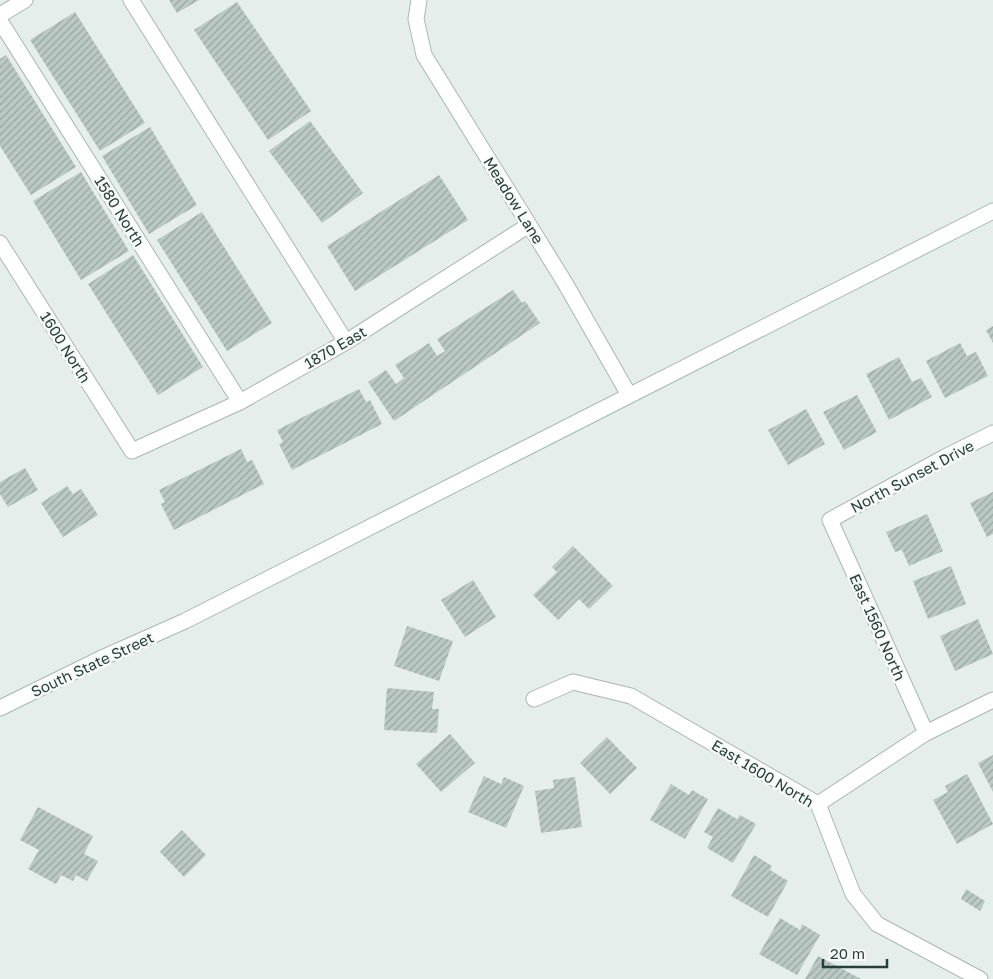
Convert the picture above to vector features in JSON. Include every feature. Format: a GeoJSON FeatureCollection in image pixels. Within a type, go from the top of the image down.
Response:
{"type":"FeatureCollection","features":[{"type":"Feature","properties":{"kind":"street"},"geometry":{"type":"LineString","coordinates":[[0,15],[25,0]]}},
{"type":"Feature","properties":{"kind":"street"},"geometry":{"type":"LineString","coordinates":[[131,0],[346,342]]}},
{"type":"Feature","properties":{"kind":"street","name":"Meadow Lane"},"geometry":{"type":"LineString","coordinates":[[419,0],[416,19],[424,55],[529,225],[629,394]]}},
{"type":"Feature","properties":{"kind":"street","name":"1580 North"},"geometry":{"type":"LineString","coordinates":[[0,21],[240,402]]}},
{"type":"Feature","properties":{"kind":"street","name":"South State Street"},"geometry":{"type":"LineString","coordinates":[[0,708],[104,657],[185,621],[993,210]]}},
{"type":"Feature","properties":{"kind":"street","name":"1870 East"},"geometry":{"type":"LineString","coordinates":[[132,451],[240,402],[346,342],[529,225]]}},
{"type":"Feature","properties":{"kind":"street","name":"1600 North"},"geometry":{"type":"LineString","coordinates":[[0,243],[132,451]]}},
{"type":"Feature","properties":{"kind":"street","name":"North Sunset Drive"},"geometry":{"type":"LineString","coordinates":[[830,520],[944,457],[993,433]]}},
{"type":"Feature","properties":{"kind":"street","name":"East 1560 North"},"geometry":{"type":"LineString","coordinates":[[830,520],[926,733]]}},
{"type":"Feature","properties":{"kind":"street","name":"East 1600 North"},"geometry":{"type":"LineString","coordinates":[[534,699],[573,682],[631,696],[818,804],[853,894],[877,924],[980,979]]}},
{"type":"Feature","properties":{"kind":"street"},"geometry":{"type":"LineString","coordinates":[[818,804],[926,733],[993,700]]}},
{"type":"Feature","properties":{"kind":"building"},"geometry":{"type":"Polygon","coordinates":[[[169,0],[199,0],[177,13],[169,0]]]}},
{"type":"Feature","properties":{"kind":"building"},"geometry":{"type":"Polygon","coordinates":[[[237,2],[311,111],[268,140],[194,30],[237,2]]]}},
{"type":"Feature","properties":{"kind":"building"},"geometry":{"type":"Polygon","coordinates":[[[75,12],[145,123],[100,151],[30,40],[75,12]]]}},
{"type":"Feature","properties":{"kind":"building"},"geometry":{"type":"Polygon","coordinates":[[[6,55],[76,167],[31,195],[0,146],[0,59],[6,55]]]}},
{"type":"Feature","properties":{"kind":"building"},"geometry":{"type":"Polygon","coordinates":[[[310,121],[363,193],[322,223],[269,151],[310,121]]]}},
{"type":"Feature","properties":{"kind":"building"},"geometry":{"type":"Polygon","coordinates":[[[150,127],[197,205],[149,234],[102,156],[150,127]]]}},
{"type":"Feature","properties":{"kind":"building"},"geometry":{"type":"Polygon","coordinates":[[[81,172],[129,251],[81,280],[33,201],[81,172]]]}},
{"type":"Feature","properties":{"kind":"building"},"geometry":{"type":"Polygon","coordinates":[[[439,175],[468,220],[355,291],[327,246],[439,175]]]}},
{"type":"Feature","properties":{"kind":"building"},"geometry":{"type":"Polygon","coordinates":[[[202,212],[272,323],[227,351],[157,240],[202,212]]]}},
{"type":"Feature","properties":{"kind":"building"},"geometry":{"type":"Polygon","coordinates":[[[133,255],[203,367],[158,395],[88,284],[133,255]]]}},
{"type":"Feature","properties":{"kind":"building"},"geometry":{"type":"Polygon","coordinates":[[[513,290],[522,303],[525,301],[540,323],[394,421],[368,382],[386,370],[396,384],[404,378],[395,365],[429,343],[437,356],[445,351],[437,339],[513,290]]]}},
{"type":"Feature","properties":{"kind":"building"},"geometry":{"type":"Polygon","coordinates":[[[993,326],[993,343],[986,330],[993,326]]]}},
{"type":"Feature","properties":{"kind":"building"},"geometry":{"type":"Polygon","coordinates":[[[960,343],[967,356],[976,352],[988,376],[945,398],[926,361],[960,343]]]}},
{"type":"Feature","properties":{"kind":"building"},"geometry":{"type":"Polygon","coordinates":[[[899,357],[912,382],[921,378],[932,397],[889,420],[866,374],[899,357]]]}},
{"type":"Feature","properties":{"kind":"building"},"geometry":{"type":"Polygon","coordinates":[[[359,389],[366,402],[370,400],[382,424],[292,470],[279,444],[283,442],[277,430],[359,389]]]}},
{"type":"Feature","properties":{"kind":"building"},"geometry":{"type":"Polygon","coordinates":[[[857,395],[877,432],[844,450],[823,412],[857,395]]]}},
{"type":"Feature","properties":{"kind":"building"},"geometry":{"type":"Polygon","coordinates":[[[806,409],[825,444],[788,465],[768,430],[806,409]]]}},
{"type":"Feature","properties":{"kind":"building"},"geometry":{"type":"Polygon","coordinates":[[[241,449],[247,462],[252,460],[264,484],[174,530],[161,504],[165,502],[159,490],[241,449]]]}},
{"type":"Feature","properties":{"kind":"building"},"geometry":{"type":"Polygon","coordinates":[[[25,468],[38,490],[8,507],[0,494],[0,482],[25,468]]]}},
{"type":"Feature","properties":{"kind":"building"},"geometry":{"type":"Polygon","coordinates":[[[67,486],[73,494],[81,489],[98,515],[63,537],[41,503],[67,486]]]}},
{"type":"Feature","properties":{"kind":"building"},"geometry":{"type":"Polygon","coordinates":[[[993,492],[993,534],[987,537],[970,503],[993,492]]]}},
{"type":"Feature","properties":{"kind":"building"},"geometry":{"type":"Polygon","coordinates":[[[927,514],[943,551],[909,566],[902,550],[895,552],[886,532],[927,514]]]}},
{"type":"Feature","properties":{"kind":"building"},"geometry":{"type":"Polygon","coordinates":[[[573,546],[613,586],[589,609],[579,599],[558,620],[533,595],[557,572],[552,567],[573,546]]]}},
{"type":"Feature","properties":{"kind":"building"},"geometry":{"type":"Polygon","coordinates":[[[951,566],[966,604],[928,619],[913,581],[951,566]]]}},
{"type":"Feature","properties":{"kind":"building"},"geometry":{"type":"Polygon","coordinates":[[[473,580],[496,617],[465,637],[441,600],[473,580]]]}},
{"type":"Feature","properties":{"kind":"building"},"geometry":{"type":"Polygon","coordinates":[[[978,619],[993,654],[955,671],[940,636],[978,619]]]}},
{"type":"Feature","properties":{"kind":"building"},"geometry":{"type":"Polygon","coordinates":[[[407,626],[453,641],[439,681],[394,666],[407,626]]]}},
{"type":"Feature","properties":{"kind":"building"},"geometry":{"type":"Polygon","coordinates":[[[387,688],[434,692],[432,709],[439,709],[437,733],[384,730],[387,688]]]}},
{"type":"Feature","properties":{"kind":"building"},"geometry":{"type":"Polygon","coordinates":[[[450,734],[475,763],[441,792],[416,764],[450,734]]]}},
{"type":"Feature","properties":{"kind":"building"},"geometry":{"type":"Polygon","coordinates":[[[607,737],[637,768],[610,794],[580,763],[607,737]]]}},
{"type":"Feature","properties":{"kind":"building"},"geometry":{"type":"Polygon","coordinates":[[[993,755],[993,792],[978,763],[993,755]]]}},
{"type":"Feature","properties":{"kind":"building"},"geometry":{"type":"Polygon","coordinates":[[[967,774],[993,824],[957,844],[933,800],[948,792],[945,786],[967,774]]]}},
{"type":"Feature","properties":{"kind":"building"},"geometry":{"type":"Polygon","coordinates":[[[484,776],[501,784],[504,777],[524,786],[506,828],[468,812],[484,776]]]}},
{"type":"Feature","properties":{"kind":"building"},"geometry":{"type":"Polygon","coordinates":[[[575,777],[582,827],[541,833],[535,791],[554,788],[553,780],[575,777]]]}},
{"type":"Feature","properties":{"kind":"building"},"geometry":{"type":"Polygon","coordinates":[[[671,784],[689,795],[692,790],[708,799],[685,839],[650,820],[671,784]]]}},
{"type":"Feature","properties":{"kind":"building"},"geometry":{"type":"Polygon","coordinates":[[[38,807],[93,836],[84,854],[98,861],[87,881],[76,875],[73,881],[61,875],[56,884],[28,869],[39,850],[20,840],[38,807]]]}},
{"type":"Feature","properties":{"kind":"building"},"geometry":{"type":"Polygon","coordinates":[[[718,808],[737,819],[740,815],[756,824],[733,863],[707,848],[713,837],[704,832],[718,808]]]}},
{"type":"Feature","properties":{"kind":"building"},"geometry":{"type":"Polygon","coordinates":[[[182,830],[206,855],[184,877],[160,852],[182,830]]]}},
{"type":"Feature","properties":{"kind":"building"},"geometry":{"type":"Polygon","coordinates":[[[754,855],[772,866],[770,870],[788,881],[768,917],[731,896],[754,855]]]}},
{"type":"Feature","properties":{"kind":"building"},"geometry":{"type":"Polygon","coordinates":[[[966,889],[985,901],[980,911],[961,899],[966,889]]]}},
{"type":"Feature","properties":{"kind":"building"},"geometry":{"type":"Polygon","coordinates":[[[780,918],[800,930],[802,924],[820,935],[797,975],[759,954],[780,918]]]}},
{"type":"Feature","properties":{"kind":"building"},"geometry":{"type":"Polygon","coordinates":[[[818,956],[861,979],[805,979],[818,956]]]}}]}
